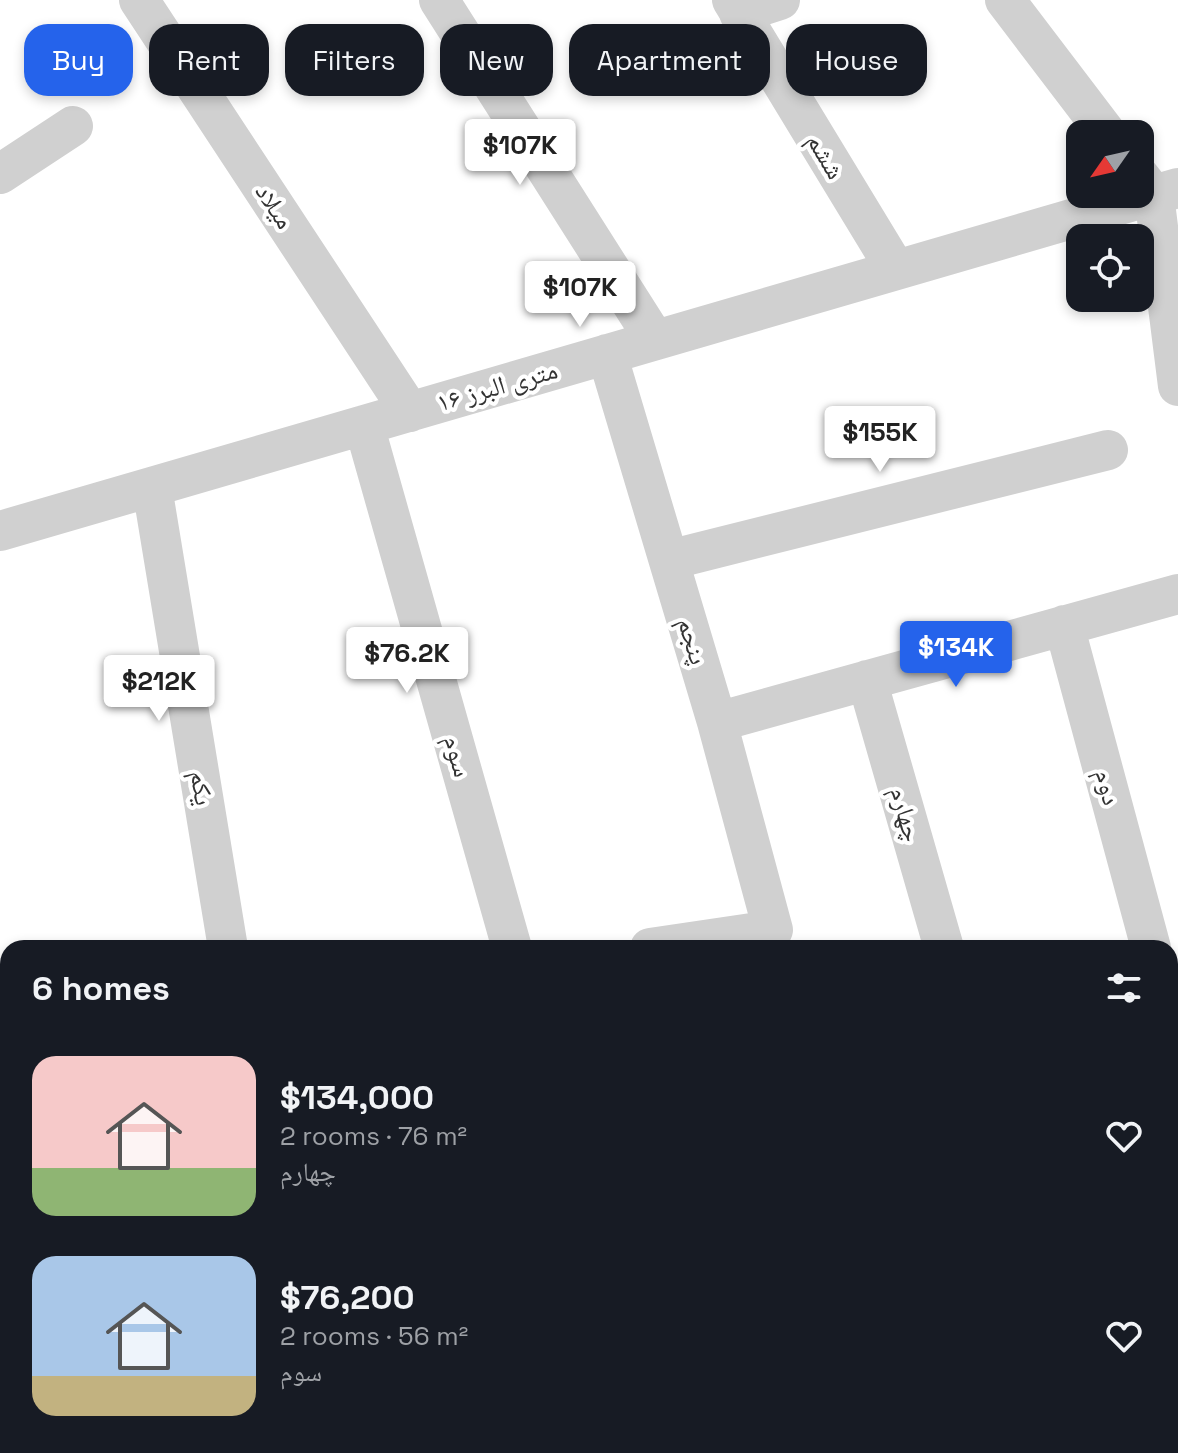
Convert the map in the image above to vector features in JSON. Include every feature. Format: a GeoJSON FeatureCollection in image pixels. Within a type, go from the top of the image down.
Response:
{"type":"FeatureCollection","features":[{"type":"Feature","properties":{"kind":"street","name":"میلاد"},"geometry":{"type":"LineString","coordinates":[[139,0],[410,412]]}},
{"type":"Feature","properties":{"kind":"street"},"geometry":{"type":"LineString","coordinates":[[439,0],[655,340]]}},
{"type":"Feature","properties":{"kind":"street"},"geometry":{"type":"LineString","coordinates":[[735,7],[780,0]]}},
{"type":"Feature","properties":{"kind":"street"},"geometry":{"type":"LineString","coordinates":[[1008,2],[1096,120]]}},
{"type":"Feature","properties":{"kind":"street","name":"ششم"},"geometry":{"type":"LineString","coordinates":[[735,7],[896,270]]}},
{"type":"Feature","properties":{"kind":"street"},"geometry":{"type":"LineString","coordinates":[[0,174],[73,126]]}},
{"type":"Feature","properties":{"kind":"street","name":"۱۶ متری البرز"},"geometry":{"type":"LineString","coordinates":[[0,531],[896,270],[1157,187]]}},
{"type":"Feature","properties":{"kind":"street"},"geometry":{"type":"LineString","coordinates":[[1157,187],[1178,386]]}},
{"type":"Feature","properties":{"kind":"street","name":"پنجم"},"geometry":{"type":"LineString","coordinates":[[607,354],[717,722],[773,930],[705,940]]}},
{"type":"Feature","properties":{"kind":"street","name":"سوم"},"geometry":{"type":"LineString","coordinates":[[364,425],[510,940]]}},
{"type":"Feature","properties":{"kind":"street"},"geometry":{"type":"LineString","coordinates":[[669,560],[1108,450]]}},
{"type":"Feature","properties":{"kind":"street","name":"یکم"},"geometry":{"type":"LineString","coordinates":[[152,487],[227,940]]}},
{"type":"Feature","properties":{"kind":"street"},"geometry":{"type":"LineString","coordinates":[[717,722],[1178,594]]}},
{"type":"Feature","properties":{"kind":"street","name":"دوم"},"geometry":{"type":"LineString","coordinates":[[1064,625],[1149,940]]}},
{"type":"Feature","properties":{"kind":"street","name":"چهارم"},"geometry":{"type":"LineString","coordinates":[[867,680],[942,940]]}}]}
